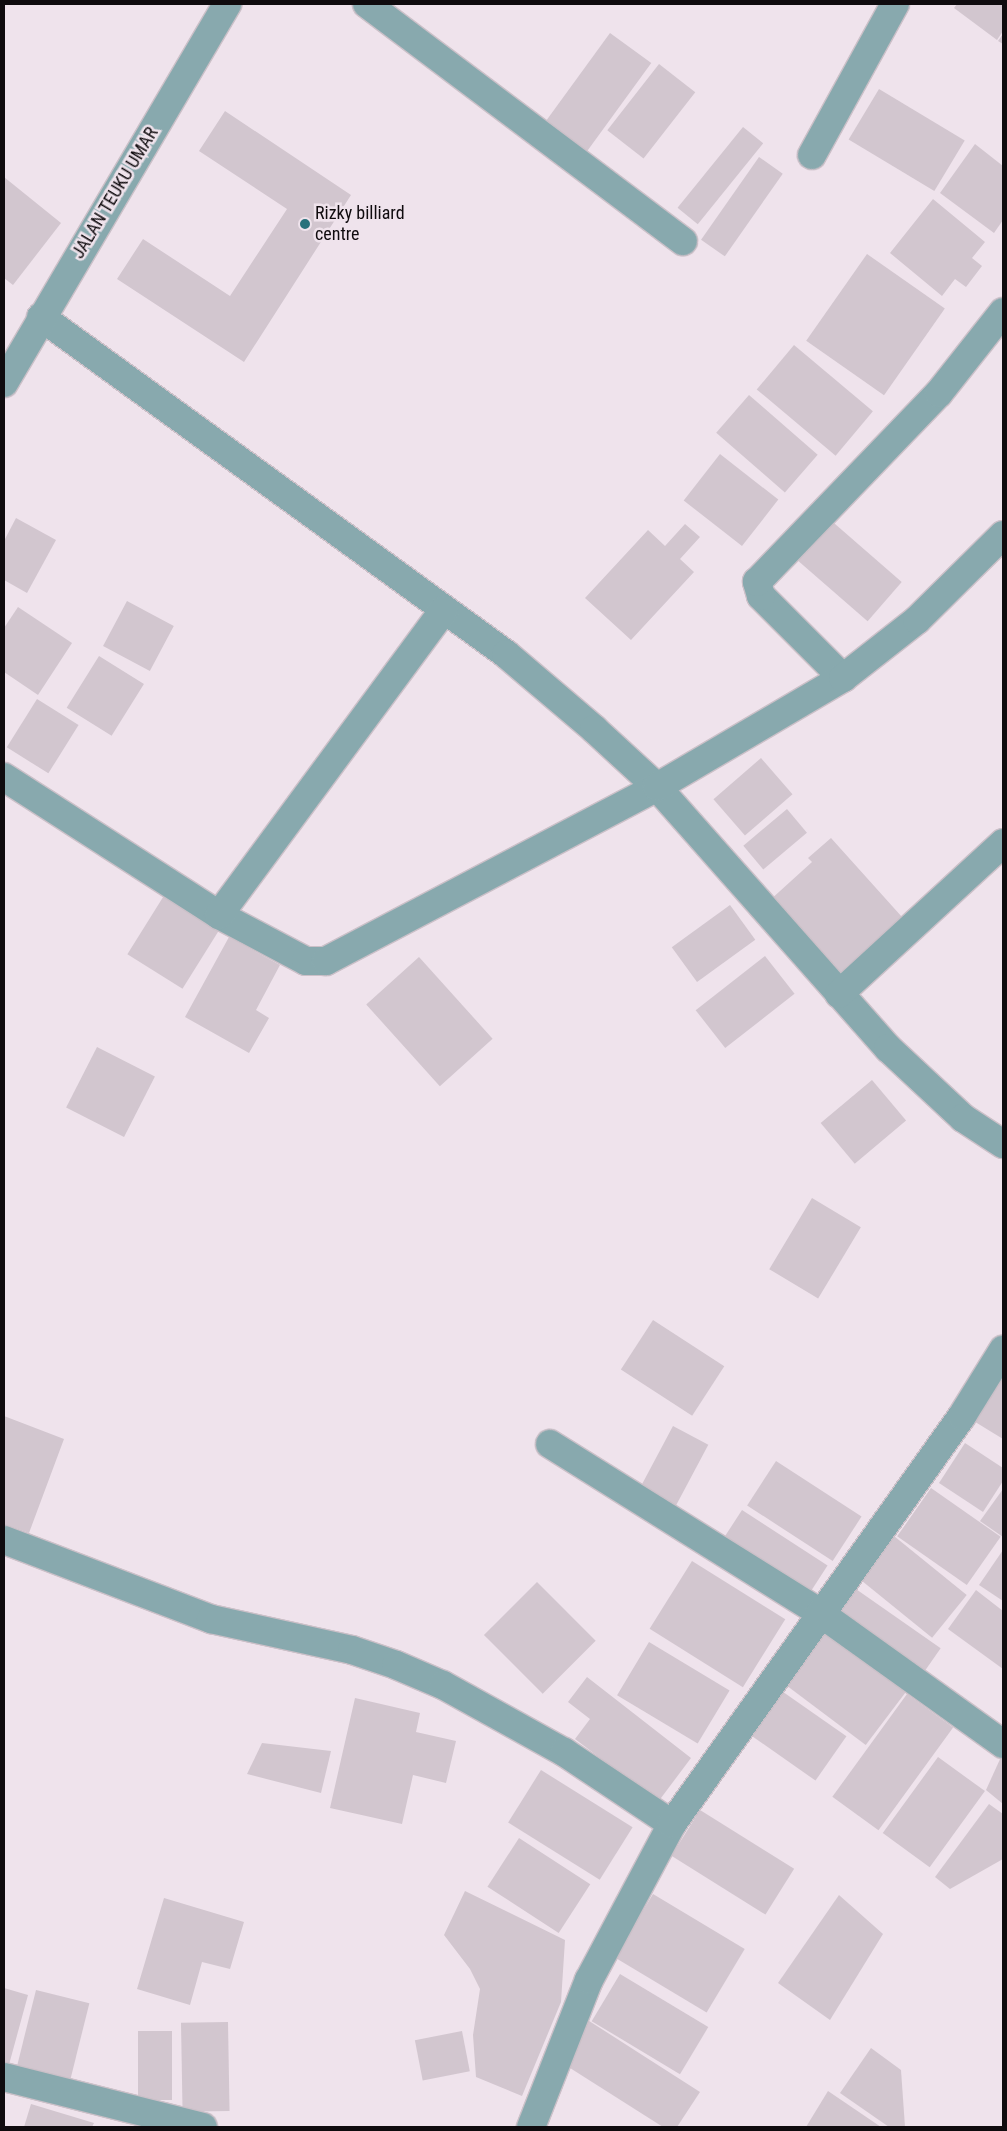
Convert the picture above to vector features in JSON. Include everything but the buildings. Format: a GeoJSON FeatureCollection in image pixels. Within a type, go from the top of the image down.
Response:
{"type":"FeatureCollection","features":[{"type":"Feature","properties":{"kind":"street","name":"JALAN TEUKU UMAR"},"geometry":{"type":"LineString","coordinates":[[4,383],[41,317],[227,4]]}},
{"type":"Feature","properties":{"kind":"street"},"geometry":{"type":"LineString","coordinates":[[367,4],[682,240]]}},
{"type":"Feature","properties":{"kind":"street"},"geometry":{"type":"LineString","coordinates":[[812,155],[895,4]]}},
{"type":"Feature","properties":{"kind":"street"},"geometry":{"type":"LineString","coordinates":[[844,678],[761,596],[757,582],[939,393],[1003,312]]}},
{"type":"Feature","properties":{"kind":"street"},"geometry":{"type":"LineString","coordinates":[[41,317],[513,660],[657,788],[839,994],[937,1097],[963,1118],[1003,1144]]}},
{"type":"Feature","properties":{"kind":"street"},"geometry":{"type":"LineString","coordinates":[[4,777],[219,914],[306,961],[326,961],[657,788],[844,678],[917,620],[1003,535]]}},
{"type":"Feature","properties":{"kind":"street"},"geometry":{"type":"LineString","coordinates":[[219,914],[444,610]]}},
{"type":"Feature","properties":{"kind":"street"},"geometry":{"type":"LineString","coordinates":[[839,994],[1003,843]]}},
{"type":"Feature","properties":{"kind":"street"},"geometry":{"type":"LineString","coordinates":[[532,2127],[589,1980],[672,1824],[820,1613],[962,1416],[1003,1350]]}},
{"type":"Feature","properties":{"kind":"street"},"geometry":{"type":"LineString","coordinates":[[550,1444],[820,1613],[1003,1744]]}},
{"type":"Feature","properties":{"kind":"street"},"geometry":{"type":"LineString","coordinates":[[4,1540],[211,1619],[352,1650],[396,1665],[443,1685],[564,1752],[672,1824]]}},
{"type":"Feature","properties":{"kind":"street"},"geometry":{"type":"LineString","coordinates":[[4,2077],[203,2127]]}},
{"type":"Feature","properties":{"kind":"place","name":"Rizky billiard centre"},"geometry":{"type":"Point","coordinates":[305,224]}}]}
